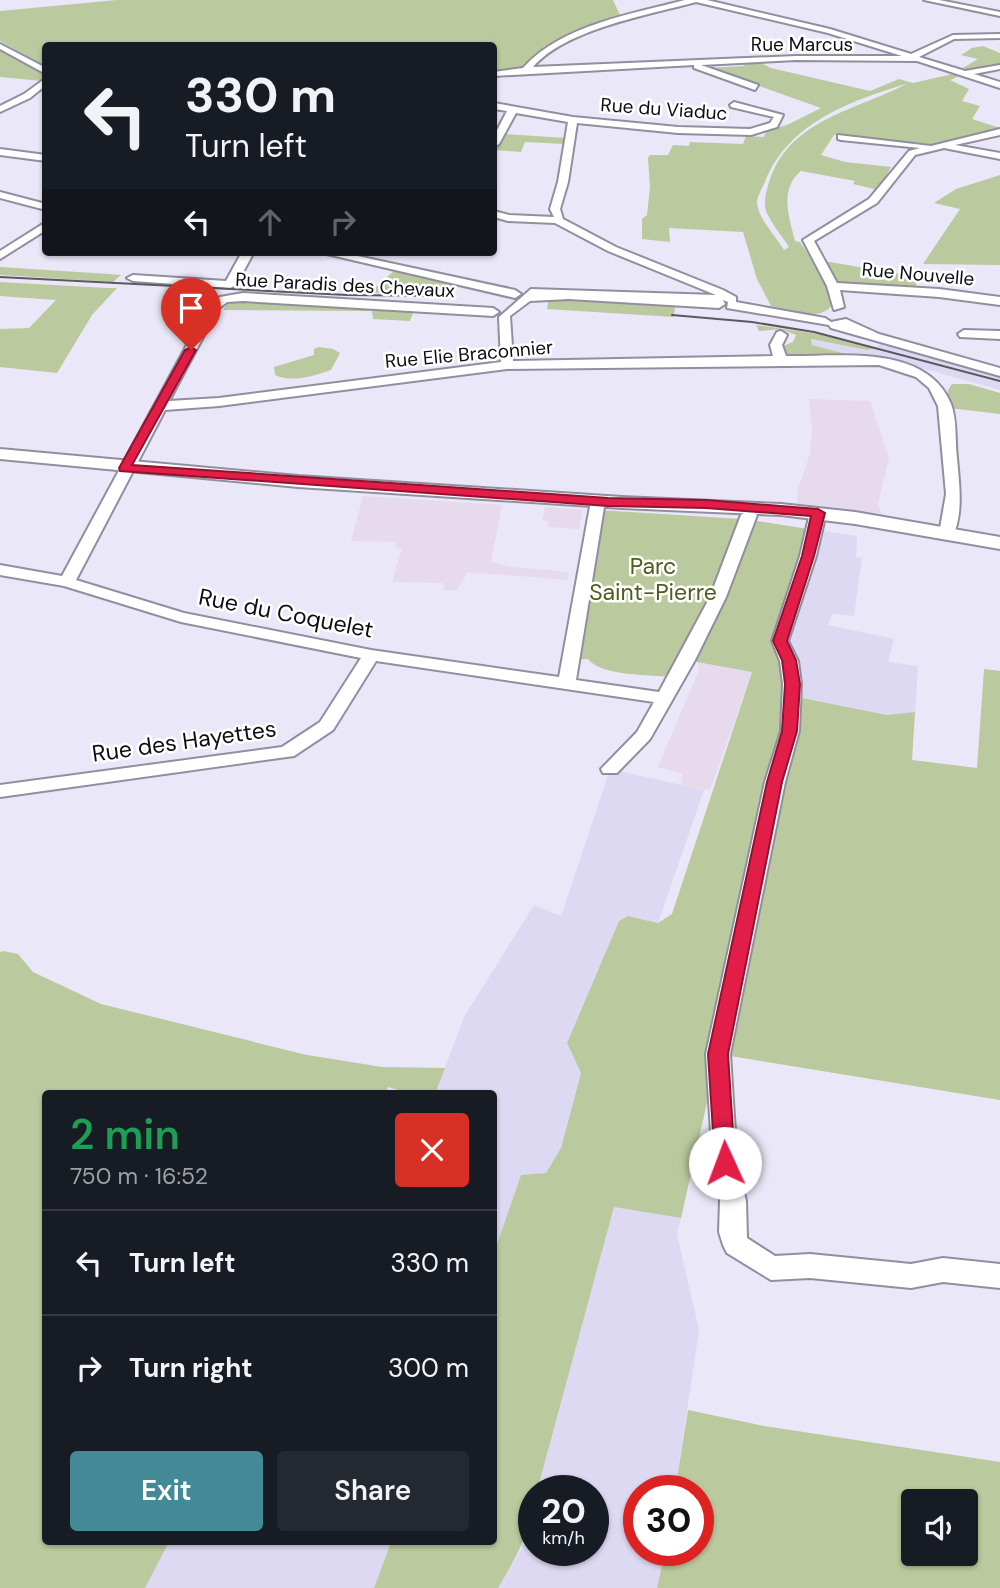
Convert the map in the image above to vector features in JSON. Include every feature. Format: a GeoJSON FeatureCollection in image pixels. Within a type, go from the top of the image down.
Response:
{"type":"FeatureCollection","features":[{"type":"Feature","properties":{"kind":"main road"},"geometry":{"type":"LineString","coordinates":[[0,454],[125,468],[598,501],[706,504],[1000,542]]}},
{"type":"Feature","properties":{"kind":"main road"},"geometry":{"type":"LineString","coordinates":[[653,504],[749,515],[817,517]]}},
{"type":"Feature","properties":{"kind":"street"},"geometry":{"type":"LineString","coordinates":[[526,70],[539,55],[590,30],[695,0],[830,31],[1000,85]]}},
{"type":"Feature","properties":{"kind":"street"},"geometry":{"type":"LineString","coordinates":[[928,0],[1000,14]]}},
{"type":"Feature","properties":{"kind":"street"},"geometry":{"type":"LineString","coordinates":[[915,58],[953,37],[1000,36]]}},
{"type":"Feature","properties":{"kind":"street"},"geometry":{"type":"LineString","coordinates":[[0,46],[42,70]]}},
{"type":"Feature","properties":{"kind":"street","name":"Rue Marcus"},"geometry":{"type":"LineString","coordinates":[[497,74],[685,62],[915,58]]}},
{"type":"Feature","properties":{"kind":"street","name":"Rue Marcus"},"geometry":{"type":"LineString","coordinates":[[685,62],[755,88]]}},
{"type":"Feature","properties":{"kind":"street"},"geometry":{"type":"LineString","coordinates":[[964,73],[1000,67]]}},
{"type":"Feature","properties":{"kind":"street"},"geometry":{"type":"LineString","coordinates":[[0,109],[27,96],[42,83]]}},
{"type":"Feature","properties":{"kind":"street"},"geometry":{"type":"LineString","coordinates":[[0,95],[42,96]]}},
{"type":"Feature","properties":{"kind":"street","name":"Rue du Viaduc"},"geometry":{"type":"LineString","coordinates":[[497,107],[573,120],[678,130],[751,132],[774,125],[779,115],[734,105]]}},
{"type":"Feature","properties":{"kind":"street"},"geometry":{"type":"LineString","coordinates":[[497,138],[512,111]]}},
{"type":"Feature","properties":{"kind":"street"},"geometry":{"type":"LineString","coordinates":[[557,220],[559,216],[555,209],[563,182],[573,120]]}},
{"type":"Feature","properties":{"kind":"street"},"geometry":{"type":"LineString","coordinates":[[834,319],[833,286],[808,240],[873,201],[912,153],[1000,132]]}},
{"type":"Feature","properties":{"kind":"street"},"geometry":{"type":"LineString","coordinates":[[841,137],[938,146],[1000,156]]}},
{"type":"Feature","properties":{"kind":"street"},"geometry":{"type":"LineString","coordinates":[[0,152],[40,158]]}},
{"type":"Feature","properties":{"kind":"street"},"geometry":{"type":"LineString","coordinates":[[0,195],[42,206]]}},
{"type":"Feature","properties":{"kind":"street"},"geometry":{"type":"LineString","coordinates":[[497,215],[508,218],[557,220],[612,248],[709,289],[726,301],[834,319],[875,337],[1000,372]]}},
{"type":"Feature","properties":{"kind":"street"},"geometry":{"type":"LineString","coordinates":[[0,256],[42,228]]}},
{"type":"Feature","properties":{"kind":"street","name":"Rue Paradis des Chevaux"},"geometry":{"type":"LineString","coordinates":[[133,278],[230,285],[245,256]]}},
{"type":"Feature","properties":{"kind":"street","name":"Rue Paradis des Chevaux"},"geometry":{"type":"LineString","coordinates":[[342,256],[523,296],[569,295],[726,301]]}},
{"type":"Feature","properties":{"kind":"street","name":"Rue Nouvelle"},"geometry":{"type":"LineString","coordinates":[[833,286],[939,293],[1000,301]]}},
{"type":"Feature","properties":{"kind":"street"},"geometry":{"type":"LineString","coordinates":[[507,365],[503,313],[523,296]]}},
{"type":"Feature","properties":{"kind":"street","name":"Rue Paradis des Chevaux"},"geometry":{"type":"LineString","coordinates":[[67,582],[125,468],[162,406],[213,307],[224,299],[243,297],[503,313]]}},
{"type":"Feature","properties":{"kind":"street"},"geometry":{"type":"LineString","coordinates":[[964,334],[1000,335]]}},
{"type":"Feature","properties":{"kind":"street"},"geometry":{"type":"LineString","coordinates":[[781,335],[776,345],[781,360]]}},
{"type":"Feature","properties":{"kind":"street","name":"Rue Elie Braconnier"},"geometry":{"type":"LineString","coordinates":[[162,406],[232,400],[507,365],[880,361],[921,374],[933,386],[945,410],[953,494],[947,534]]}},
{"type":"Feature","properties":{"kind":"street"},"geometry":{"type":"LineString","coordinates":[[567,681],[598,501]]}},
{"type":"Feature","properties":{"kind":"street"},"geometry":{"type":"LineString","coordinates":[[610,769],[644,735],[665,698],[718,597],[749,515]]}},
{"type":"Feature","properties":{"kind":"street"},"geometry":{"type":"LineString","coordinates":[[817,517],[780,641],[789,660],[792,684],[790,731],[775,782],[718,1054],[725,1163],[733,1201],[732,1232],[736,1245],[771,1268],[810,1266],[911,1276],[943,1270],[1000,1276]]}},
{"type":"Feature","properties":{"kind":"street","name":"Rue du Coquelet"},"geometry":{"type":"LineString","coordinates":[[0,570],[67,582],[181,617],[371,655],[567,681],[665,698]]}},
{"type":"Feature","properties":{"kind":"street","name":"Rue des Hayettes"},"geometry":{"type":"LineString","coordinates":[[0,791],[287,751],[327,726],[371,655]]}},
{"type":"Feature","properties":{"kind":"shaded area"},"geometry":{"type":"Polygon","coordinates":[[[810,339],[867,350],[876,348],[881,343],[1000,376],[1000,390],[889,359],[850,355],[812,345],[810,339]]]}},
{"type":"Feature","properties":{"kind":"shaded area"},"geometry":{"type":"Polygon","coordinates":[[[809,399],[870,401],[889,458],[878,504],[882,515],[798,504],[797,492],[810,454],[812,430],[809,399]]]}},
{"type":"Feature","properties":{"kind":"shaded area"},"geometry":{"type":"Polygon","coordinates":[[[363,496],[502,505],[491,562],[513,567],[569,572],[567,580],[468,572],[457,590],[444,590],[443,583],[392,582],[402,548],[395,547],[396,542],[351,541],[363,496]]]}},
{"type":"Feature","properties":{"kind":"shaded area"},"geometry":{"type":"Polygon","coordinates":[[[545,507],[583,510],[579,529],[547,527],[549,521],[542,521],[545,507]]]}},
{"type":"Feature","properties":{"kind":"shaded area"},"geometry":{"type":"Polygon","coordinates":[[[815,530],[857,536],[856,557],[862,558],[854,616],[832,614],[828,625],[894,639],[888,662],[918,666],[915,712],[887,715],[797,697],[785,643],[815,530]]]}},
{"type":"Feature","properties":{"kind":"shaded area"},"geometry":{"type":"Polygon","coordinates":[[[698,662],[752,672],[710,790],[681,786],[683,774],[658,767],[699,670],[698,662]]]}},
{"type":"Feature","properties":{"kind":"shaded area"},"geometry":{"type":"Polygon","coordinates":[[[610,769],[704,790],[658,923],[628,916],[619,921],[567,1043],[581,1073],[561,1148],[546,1173],[521,1176],[497,1244],[497,1090],[437,1090],[464,1017],[534,905],[561,916],[610,769]]]}},
{"type":"Feature","properties":{"kind":"shaded area"},"geometry":{"type":"Polygon","coordinates":[[[614,1207],[681,1218],[677,1234],[699,1330],[677,1475],[623,1475],[623,1566],[662,1566],[657,1588],[498,1588],[518,1555],[518,1566],[609,1566],[609,1475],[541,1475],[614,1207]]]}},
{"type":"Feature","properties":{"kind":"shaded area"},"geometry":{"type":"Polygon","coordinates":[[[167,1545],[390,1545],[374,1588],[145,1588],[167,1545]]]}},
{"type":"Feature","properties":{"kind":"green space"},"geometry":{"type":"Polygon","coordinates":[[[117,0],[613,0],[620,15],[629,17],[554,43],[529,60],[520,70],[497,73],[497,42],[42,42],[42,64],[0,41],[0,11],[117,0]]]}},
{"type":"Feature","properties":{"kind":"green space"},"geometry":{"type":"Polygon","coordinates":[[[983,46],[1000,53],[1000,65],[970,71],[963,68],[978,59],[961,55],[972,48],[983,46]]]}},
{"type":"Feature","properties":{"kind":"green space"},"geometry":{"type":"Polygon","coordinates":[[[0,48],[42,72],[42,81],[0,77],[0,48]]]}},
{"type":"Feature","properties":{"kind":"green space"},"geometry":{"type":"Polygon","coordinates":[[[757,61],[771,68],[870,91],[899,79],[913,83],[957,73],[962,75],[950,80],[969,89],[962,101],[980,106],[972,119],[1000,128],[1000,131],[939,145],[834,135],[821,155],[845,162],[891,167],[878,190],[853,184],[855,181],[801,171],[794,178],[788,204],[795,241],[800,242],[814,264],[832,305],[820,313],[812,314],[786,310],[771,306],[757,279],[743,232],[669,228],[670,242],[642,239],[642,219],[647,215],[650,187],[650,155],[668,155],[673,145],[689,146],[690,142],[743,144],[746,136],[764,137],[766,131],[787,125],[821,108],[708,68],[745,66],[739,62],[757,61]],[[906,84],[864,98],[823,117],[789,144],[775,162],[757,203],[764,221],[784,250],[789,247],[768,216],[765,203],[770,179],[780,158],[794,142],[828,118],[906,84]]]}},
{"type":"Feature","properties":{"kind":"green space"},"geometry":{"type":"Polygon","coordinates":[[[505,134],[566,138],[565,144],[525,142],[521,152],[497,150],[505,134]]]}},
{"type":"Feature","properties":{"kind":"green space"},"geometry":{"type":"Polygon","coordinates":[[[1000,175],[1000,265],[923,264],[960,209],[934,203],[956,189],[1000,175]]]}},
{"type":"Feature","properties":{"kind":"green space"},"geometry":{"type":"Polygon","coordinates":[[[824,261],[918,277],[915,289],[837,283],[824,261]]]}},
{"type":"Feature","properties":{"kind":"green space"},"geometry":{"type":"Polygon","coordinates":[[[0,267],[121,275],[113,282],[0,275],[0,267]]]}},
{"type":"Feature","properties":{"kind":"green space"},"geometry":{"type":"Polygon","coordinates":[[[395,270],[456,284],[451,293],[370,293],[395,270]]]}},
{"type":"Feature","properties":{"kind":"green space"},"geometry":{"type":"Polygon","coordinates":[[[0,282],[117,288],[92,315],[57,373],[0,367],[0,329],[29,328],[56,300],[0,296],[0,282]]]}},
{"type":"Feature","properties":{"kind":"green space"},"geometry":{"type":"Polygon","coordinates":[[[549,298],[675,305],[674,317],[547,309],[549,298]]]}},
{"type":"Feature","properties":{"kind":"green space"},"geometry":{"type":"Polygon","coordinates":[[[249,301],[414,310],[410,321],[373,319],[372,311],[223,310],[228,303],[249,301]]]}},
{"type":"Feature","properties":{"kind":"green space"},"geometry":{"type":"Polygon","coordinates":[[[756,325],[818,334],[876,348],[867,350],[811,339],[812,345],[850,355],[794,358],[786,356],[783,346],[793,342],[796,335],[781,329],[759,331],[756,325]]]}},
{"type":"Feature","properties":{"kind":"green space"},"geometry":{"type":"Polygon","coordinates":[[[319,347],[340,353],[331,370],[296,379],[275,375],[274,367],[314,355],[314,349],[319,347]]]}},
{"type":"Feature","properties":{"kind":"green space"},"geometry":{"type":"Polygon","coordinates":[[[952,384],[969,384],[1000,393],[1000,414],[949,408],[948,390],[952,384]]]}},
{"type":"Feature","properties":{"kind":"green space","name":"Parc Saint-Pierre"},"geometry":{"type":"Polygon","coordinates":[[[598,510],[741,519],[745,527],[757,521],[815,530],[779,630],[797,697],[887,715],[915,712],[912,760],[977,768],[984,669],[1000,671],[1000,1100],[718,1054],[681,1218],[614,1207],[541,1475],[518,1475],[518,1552],[498,1588],[374,1588],[390,1545],[497,1545],[497,1244],[521,1175],[546,1173],[561,1148],[581,1073],[567,1043],[619,921],[628,916],[658,923],[672,914],[752,672],[686,660],[672,677],[627,674],[604,669],[588,659],[571,660],[598,510]]]}},
{"type":"Feature","properties":{"kind":"green space"},"geometry":{"type":"Polygon","coordinates":[[[0,952],[18,954],[33,972],[101,1004],[307,1055],[382,1067],[445,1068],[437,1090],[398,1090],[388,1087],[387,1090],[42,1090],[42,1545],[167,1545],[145,1588],[0,1588],[0,952]]]}},
{"type":"Feature","properties":{"kind":"green space"},"geometry":{"type":"Polygon","coordinates":[[[688,1410],[764,1426],[1000,1462],[1000,1588],[657,1588],[662,1566],[714,1566],[714,1475],[678,1475],[688,1410]]]}},
{"type":"Feature","properties":{"kind":"tram line"},"geometry":{"type":"LineString","coordinates":[[0,277],[347,295],[448,296]]}},
{"type":"Feature","properties":{"kind":"tram line"},"geometry":{"type":"LineString","coordinates":[[672,315],[752,322],[814,332],[1000,381]]}},
{"type":"Feature","properties":{"kind":"route"},"geometry":{"type":"LineString","coordinates":[[191,350],[125,468],[206,476],[608,502],[706,504],[818,513],[808,556],[780,641],[789,660],[792,684],[790,731],[775,782],[718,1054],[725,1163]]}}]}
